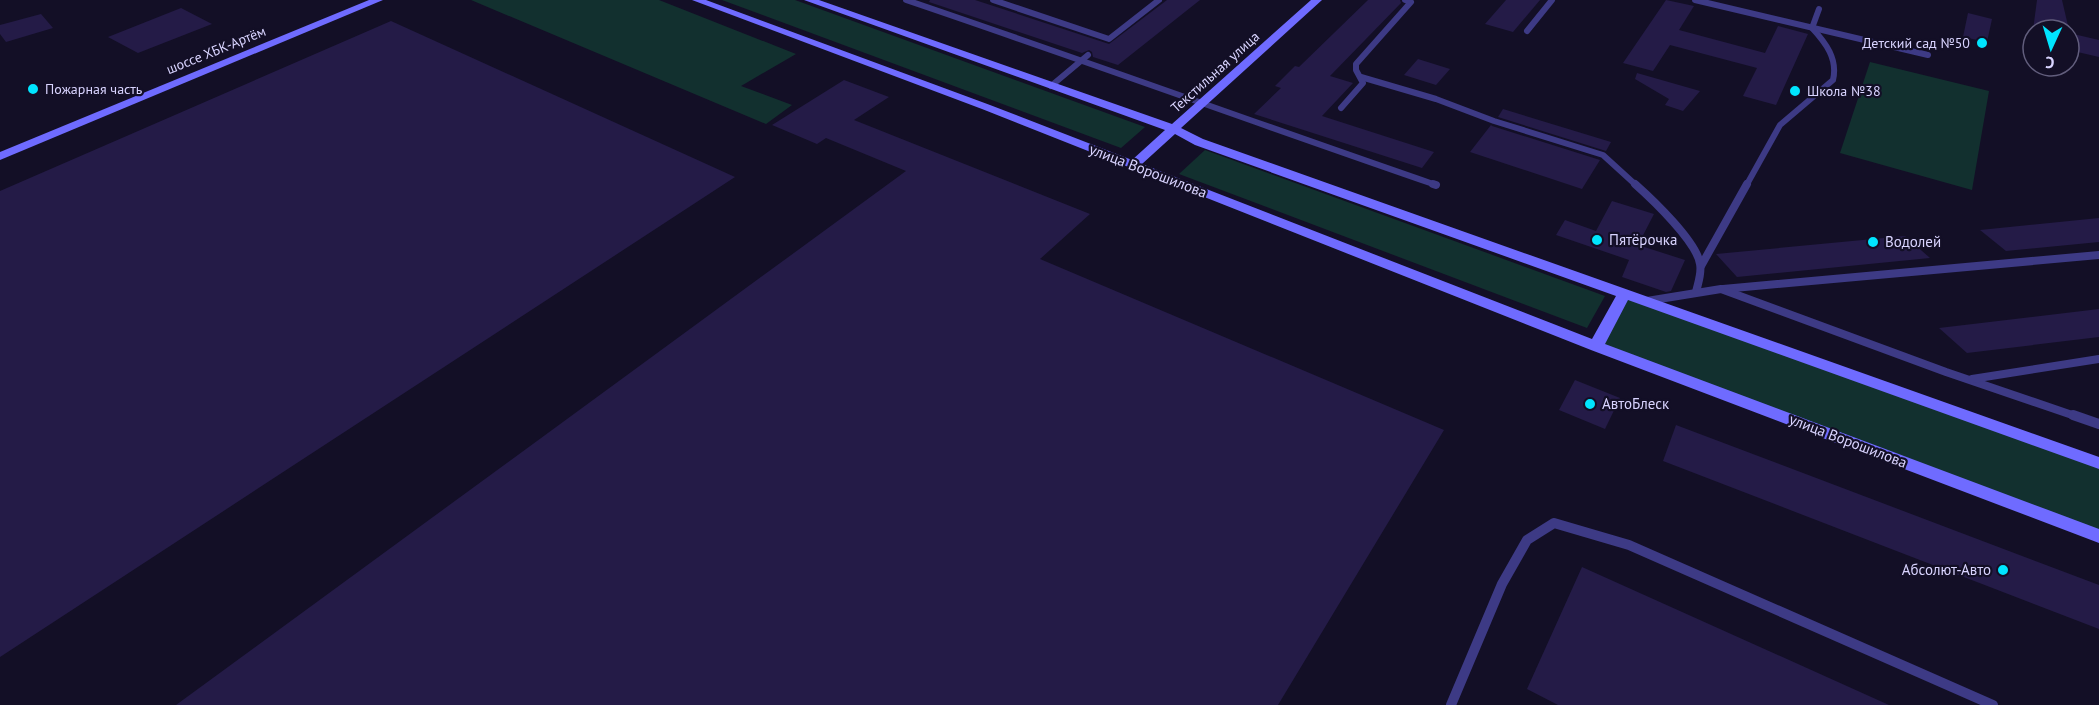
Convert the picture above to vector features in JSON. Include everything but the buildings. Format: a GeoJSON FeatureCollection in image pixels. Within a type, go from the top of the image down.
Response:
{"type":"FeatureCollection","features":[{"type":"Feature","properties":{"kind":"main road","name":"шоссе ХБК-Артём"},"geometry":{"type":"LineString","coordinates":[[0,156],[378,0]]}},
{"type":"Feature","properties":{"kind":"main road","name":"улица Ворошилова"},"geometry":{"type":"LineString","coordinates":[[698,0],[1133,165],[1596,346],[2099,536]]}},
{"type":"Feature","properties":{"kind":"main road"},"geometry":{"type":"LineString","coordinates":[[809,0],[1174,129],[1210,146],[2099,463]]}},
{"type":"Feature","properties":{"kind":"main road","name":"Текстильная улица"},"geometry":{"type":"LineString","coordinates":[[1133,165],[1317,0]]}},
{"type":"Feature","properties":{"kind":"main road"},"geometry":{"type":"LineString","coordinates":[[1596,346],[1624,294]]}},
{"type":"Feature","properties":{"kind":"lane"},"geometry":{"type":"LineString","coordinates":[[906,0],[1085,58],[1203,104],[1436,185]]}},
{"type":"Feature","properties":{"kind":"lane"},"geometry":{"type":"LineString","coordinates":[[993,0],[1107,40],[1159,0]]}},
{"type":"Feature","properties":{"kind":"lane"},"geometry":{"type":"LineString","coordinates":[[1341,108],[1363,83],[1356,70],[1356,64],[1411,2],[1405,0]]}},
{"type":"Feature","properties":{"kind":"lane"},"geometry":{"type":"LineString","coordinates":[[1527,31],[1552,0]]}},
{"type":"Feature","properties":{"kind":"lane"},"geometry":{"type":"LineString","coordinates":[[1695,0],[1928,55]]}},
{"type":"Feature","properties":{"kind":"lane"},"geometry":{"type":"LineString","coordinates":[[1812,28],[1819,9]]}},
{"type":"Feature","properties":{"kind":"lane"},"geometry":{"type":"LineString","coordinates":[[1696,292],[1701,266],[1780,125],[1833,80],[1835,74],[1832,55],[1812,28]]}},
{"type":"Feature","properties":{"kind":"lane"},"geometry":{"type":"LineString","coordinates":[[1051,86],[1085,58]]}},
{"type":"Feature","properties":{"kind":"lane"},"geometry":{"type":"LineString","coordinates":[[1361,77],[1436,99],[1494,121],[1603,156],[1656,203],[1697,251],[1701,266]]}},
{"type":"Feature","properties":{"kind":"lane"},"geometry":{"type":"LineString","coordinates":[[1645,301],[1721,289],[2099,255]]}},
{"type":"Feature","properties":{"kind":"lane"},"geometry":{"type":"LineString","coordinates":[[1721,289],[1970,380],[2099,424]]}},
{"type":"Feature","properties":{"kind":"lane"},"geometry":{"type":"LineString","coordinates":[[1970,380],[2099,359]]}},
{"type":"Feature","properties":{"kind":"lane"},"geometry":{"type":"LineString","coordinates":[[1451,705],[1502,584],[1527,540],[1554,523],[1629,545],[1993,705]]}},
{"type":"Feature","properties":{"kind":"green space"},"geometry":{"type":"Polygon","coordinates":[[[471,0],[659,0],[796,54],[741,86],[792,105],[766,124],[471,0]]]}},
{"type":"Feature","properties":{"kind":"green space"},"geometry":{"type":"Polygon","coordinates":[[[722,0],[795,0],[1145,127],[1121,148],[722,0]]]}},
{"type":"Feature","properties":{"kind":"green space"},"geometry":{"type":"Polygon","coordinates":[[[1870,62],[1989,91],[1972,190],[1840,153],[1870,62]]]}},
{"type":"Feature","properties":{"kind":"green space"},"geometry":{"type":"Polygon","coordinates":[[[1205,150],[1605,296],[1587,328],[1179,174],[1205,150]]]}},
{"type":"Feature","properties":{"kind":"green space"},"geometry":{"type":"Polygon","coordinates":[[[1624,294],[2099,463],[2099,536],[1596,346],[1624,294]]]}},
{"type":"Feature","properties":{"kind":"place","name":"Детский сад №50"},"geometry":{"type":"Point","coordinates":[1982,43]}},
{"type":"Feature","properties":{"kind":"place","name":"Пожарная часть"},"geometry":{"type":"Point","coordinates":[33,89]}},
{"type":"Feature","properties":{"kind":"place","name":"Школа №38"},"geometry":{"type":"Point","coordinates":[1795,91]}},
{"type":"Feature","properties":{"kind":"place","name":"Пятёрочка"},"geometry":{"type":"Point","coordinates":[1597,240]}},
{"type":"Feature","properties":{"kind":"place","name":"Водолей"},"geometry":{"type":"Point","coordinates":[1873,242]}},
{"type":"Feature","properties":{"kind":"place","name":"АвтоБлеск"},"geometry":{"type":"Point","coordinates":[1590,404]}},
{"type":"Feature","properties":{"kind":"place","name":"Абсолют-Авто"},"geometry":{"type":"Point","coordinates":[2003,570]}}]}
